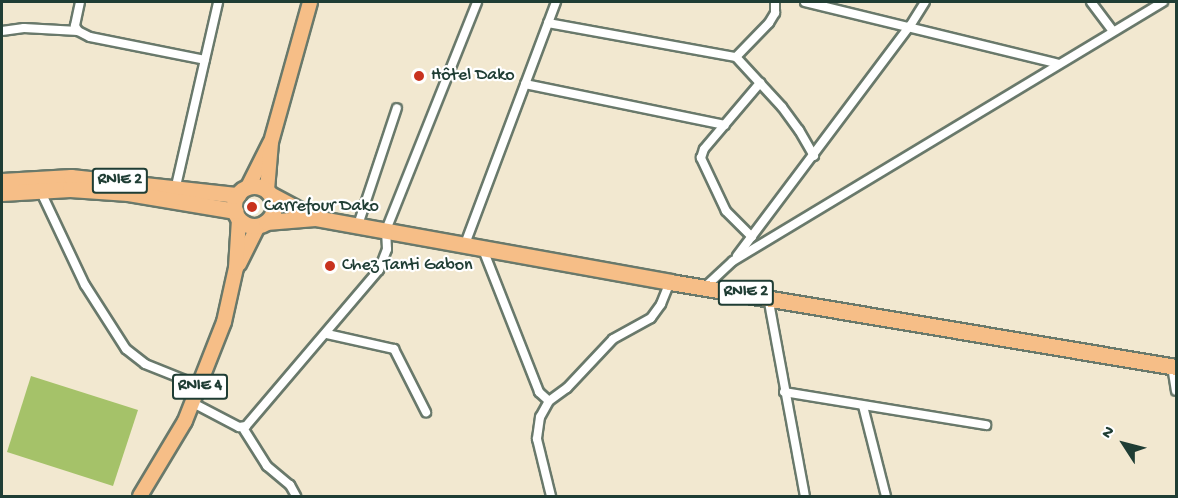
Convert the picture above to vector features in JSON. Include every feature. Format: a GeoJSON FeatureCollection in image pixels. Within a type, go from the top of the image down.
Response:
{"type":"FeatureCollection","features":[{"type":"Feature","properties":{"kind":"highway","name":"RNIE 2"},"geometry":{"type":"LineString","coordinates":[[2,181],[71,177],[243,191]]}},
{"type":"Feature","properties":{"kind":"highway"},"geometry":{"type":"LineString","coordinates":[[257,186],[315,218],[249,225],[237,215],[243,191],[257,186]]}},
{"type":"Feature","properties":{"kind":"highway","name":"RNIE 2"},"geometry":{"type":"LineString","coordinates":[[2,193],[40,190],[128,193],[237,215]]}},
{"type":"Feature","properties":{"kind":"highway"},"geometry":{"type":"LineString","coordinates":[[262,224],[274,209],[269,192]]}},
{"type":"Feature","properties":{"kind":"highway","name":"RNIE 2"},"geometry":{"type":"LineString","coordinates":[[315,218],[670,282],[1174,367]]}},
{"type":"Feature","properties":{"kind":"main road"},"geometry":{"type":"LineString","coordinates":[[269,192],[271,142],[310,2]]}},
{"type":"Feature","properties":{"kind":"main road"},"geometry":{"type":"LineString","coordinates":[[243,191],[271,142]]}},
{"type":"Feature","properties":{"kind":"main road","name":"RNIE 4"},"geometry":{"type":"LineString","coordinates":[[140,496],[168,452],[193,403],[224,322],[236,268],[237,215]]}},
{"type":"Feature","properties":{"kind":"main road","name":"RNIE 4"},"geometry":{"type":"LineString","coordinates":[[236,268],[262,224]]}},
{"type":"Feature","properties":{"kind":"street"},"geometry":{"type":"LineString","coordinates":[[78,31],[75,26],[80,2]]}},
{"type":"Feature","properties":{"kind":"street"},"geometry":{"type":"LineString","coordinates":[[176,186],[218,2]]}},
{"type":"Feature","properties":{"kind":"street"},"geometry":{"type":"LineString","coordinates":[[465,244],[556,2]]}},
{"type":"Feature","properties":{"kind":"street"},"geometry":{"type":"LineString","coordinates":[[736,57],[769,23],[775,13],[775,2]]}},
{"type":"Feature","properties":{"kind":"street"},"geometry":{"type":"LineString","coordinates":[[805,2],[1059,64]]}},
{"type":"Feature","properties":{"kind":"street"},"geometry":{"type":"LineString","coordinates":[[705,287],[733,261],[752,237],[910,26],[925,2]]}},
{"type":"Feature","properties":{"kind":"street"},"geometry":{"type":"LineString","coordinates":[[1091,2],[1113,31]]}},
{"type":"Feature","properties":{"kind":"street"},"geometry":{"type":"LineString","coordinates":[[733,261],[1163,2]]}},
{"type":"Feature","properties":{"kind":"street"},"geometry":{"type":"LineString","coordinates":[[243,428],[327,334],[379,270],[387,249],[386,230],[472,3]]}},
{"type":"Feature","properties":{"kind":"street"},"geometry":{"type":"LineString","coordinates":[[548,23],[736,57],[800,130],[814,156]]}},
{"type":"Feature","properties":{"kind":"street"},"geometry":{"type":"LineString","coordinates":[[2,31],[24,28],[78,31],[90,37],[205,60]]}},
{"type":"Feature","properties":{"kind":"street"},"geometry":{"type":"LineString","coordinates":[[752,237],[726,211],[701,158],[704,149],[760,83]]}},
{"type":"Feature","properties":{"kind":"street"},"geometry":{"type":"LineString","coordinates":[[525,84],[725,124]]}},
{"type":"Feature","properties":{"kind":"street"},"geometry":{"type":"LineString","coordinates":[[358,225],[397,108]]}},
{"type":"Feature","properties":{"kind":"street"},"geometry":{"type":"LineString","coordinates":[[40,190],[85,285],[126,349],[145,364],[200,386]]}},
{"type":"Feature","properties":{"kind":"street"},"geometry":{"type":"LineString","coordinates":[[482,247],[539,392],[549,401]]}},
{"type":"Feature","properties":{"kind":"street"},"geometry":{"type":"LineString","coordinates":[[551,496],[537,440],[540,417],[549,401],[567,388],[613,339],[651,318],[661,304],[670,282]]}},
{"type":"Feature","properties":{"kind":"street"},"geometry":{"type":"LineString","coordinates":[[768,297],[805,496]]}},
{"type":"Feature","properties":{"kind":"street"},"geometry":{"type":"LineString","coordinates":[[327,334],[394,349],[426,411]]}},
{"type":"Feature","properties":{"kind":"street"},"geometry":{"type":"LineString","coordinates":[[1174,367],[1176,391]]}},
{"type":"Feature","properties":{"kind":"street"},"geometry":{"type":"LineString","coordinates":[[784,392],[986,425]]}},
{"type":"Feature","properties":{"kind":"street"},"geometry":{"type":"LineString","coordinates":[[193,403],[243,428],[262,460],[290,484],[296,496]]}},
{"type":"Feature","properties":{"kind":"street"},"geometry":{"type":"LineString","coordinates":[[863,406],[886,496]]}},
{"type":"Feature","properties":{"kind":"green space"},"geometry":{"type":"Polygon","coordinates":[[[31,376],[138,410],[113,486],[7,452],[31,376]]]}},
{"type":"Feature","properties":{"kind":"place","name":"Hôtel Dako"},"geometry":{"type":"Point","coordinates":[419,76]}},
{"type":"Feature","properties":{"kind":"place","name":"Carrefour Dako"},"geometry":{"type":"Point","coordinates":[252,207]}},
{"type":"Feature","properties":{"kind":"place","name":"Chez Tanti Gabon"},"geometry":{"type":"Point","coordinates":[330,266]}}]}
